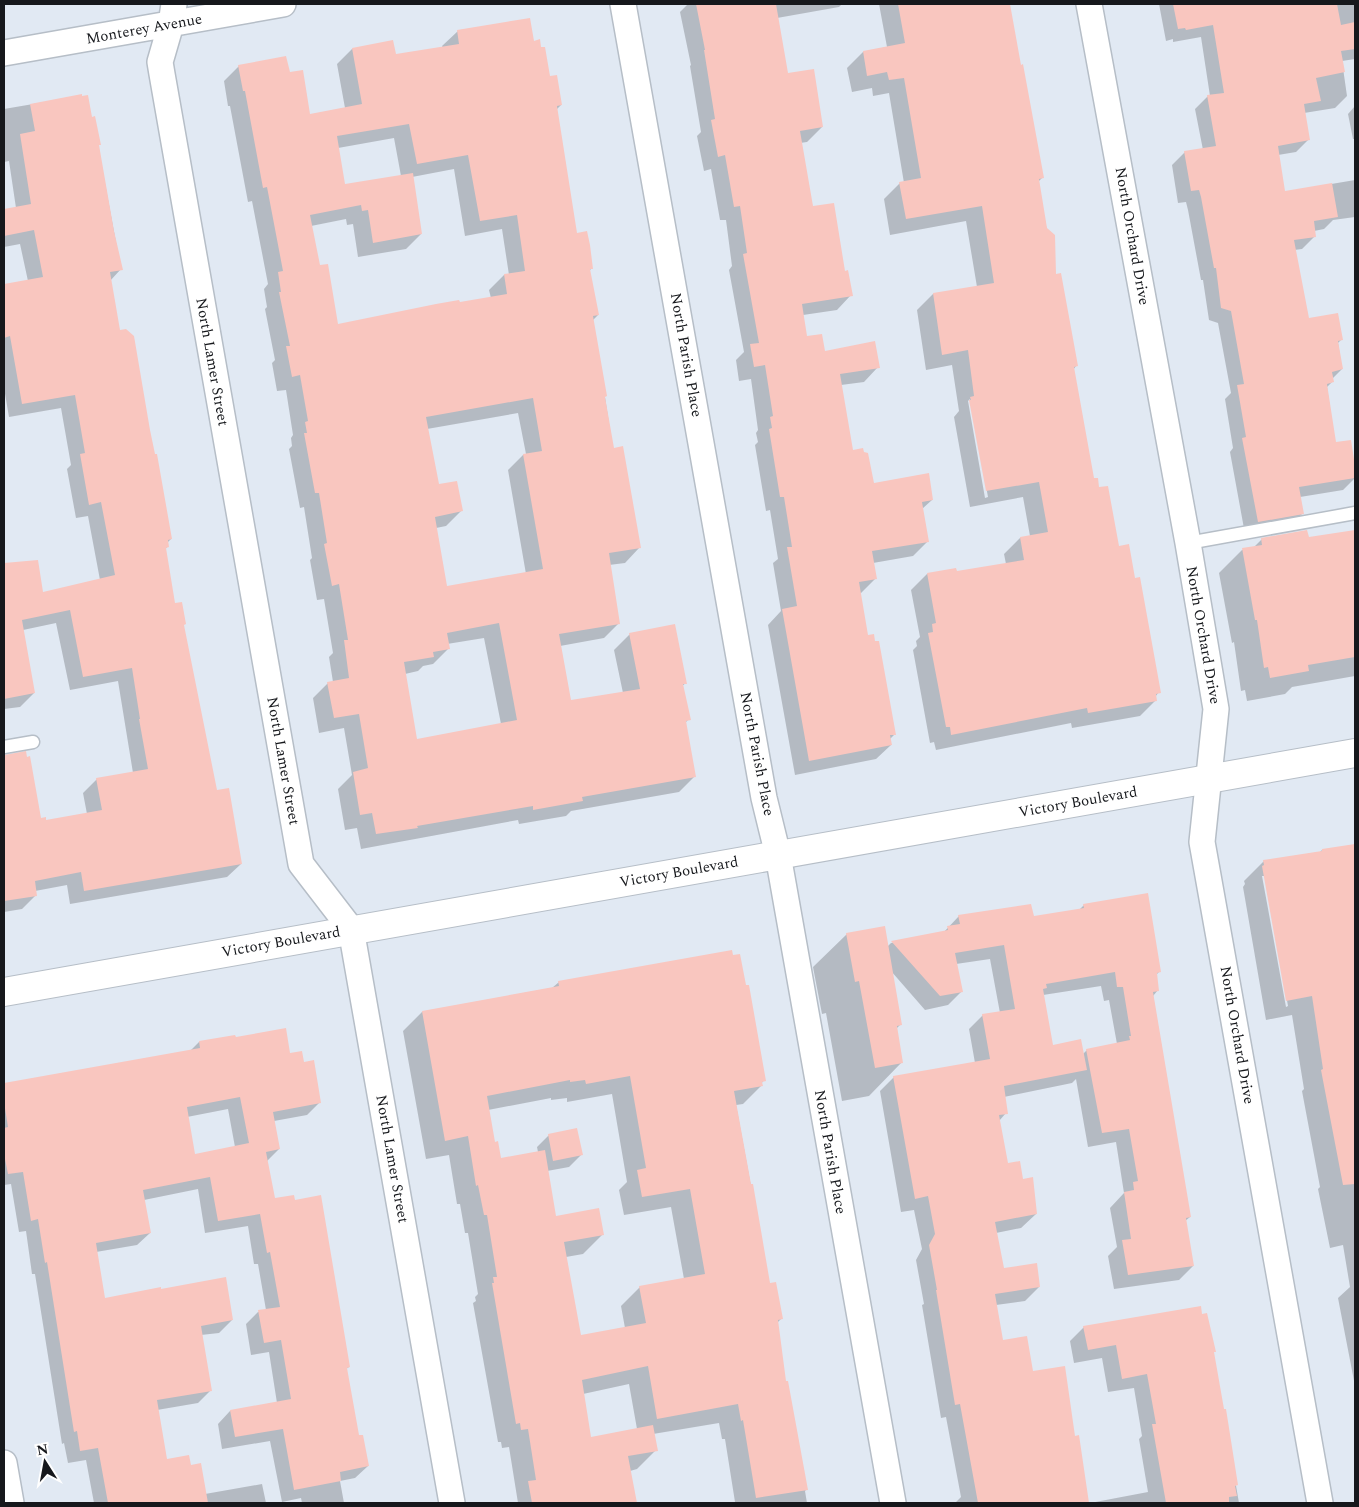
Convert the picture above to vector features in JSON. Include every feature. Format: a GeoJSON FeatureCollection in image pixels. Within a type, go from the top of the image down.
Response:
{"type":"FeatureCollection","features":[{"type":"Feature","properties":{"kind":"main road","name":"Victory Boulevard"},"geometry":{"type":"LineString","coordinates":[[4,992],[1355,753]]}},
{"type":"Feature","properties":{"kind":"street","name":"Monterey Avenue"},"geometry":{"type":"LineString","coordinates":[[4,53],[172,14],[283,4]]}},
{"type":"Feature","properties":{"kind":"street","name":"North Parish Place"},"geometry":{"type":"LineString","coordinates":[[623,4],[764,798],[778,855],[893,1503]]}},
{"type":"Feature","properties":{"kind":"street","name":"North Orchard Drive"},"geometry":{"type":"LineString","coordinates":[[1089,4],[1188,543],[1216,709],[1202,842],[1320,1503]]}},
{"type":"Feature","properties":{"kind":"street","name":"North Lamer Street"},"geometry":{"type":"LineString","coordinates":[[172,14],[160,62],[301,864],[352,930],[452,1503]]}},
{"type":"Feature","properties":{"kind":"street"},"geometry":{"type":"LineString","coordinates":[[4,1463],[11,1503]]}},
{"type":"Feature","properties":{"kind":"lane"},"geometry":{"type":"LineString","coordinates":[[1188,543],[1355,513]]}},
{"type":"Feature","properties":{"kind":"lane"},"geometry":{"type":"LineString","coordinates":[[4,747],[32,742]]}},
{"type":"Feature","properties":{"kind":"building"},"geometry":{"type":"Polygon","coordinates":[[[696,4],[776,4],[788,73],[814,69],[823,127],[800,131],[813,206],[834,203],[845,271],[848,270],[853,296],[802,304],[807,336],[822,334],[825,351],[875,341],[880,368],[840,374],[853,450],[863,448],[864,452],[868,453],[874,483],[929,473],[933,500],[922,502],[929,542],[872,551],[877,579],[859,582],[868,635],[874,634],[875,641],[879,641],[896,735],[890,735],[892,745],[809,761],[782,609],[797,606],[787,547],[792,547],[784,497],[780,497],[769,429],[772,428],[770,417],[773,416],[765,365],[754,367],[750,344],[759,343],[743,254],[747,253],[740,206],[734,207],[725,155],[718,157],[711,120],[715,119],[696,4]]]}},
{"type":"Feature","properties":{"kind":"building"},"geometry":{"type":"Polygon","coordinates":[[[898,4],[1010,4],[1044,178],[1039,179],[1047,228],[1055,235],[1056,274],[1061,273],[1078,366],[1074,367],[1094,478],[1098,478],[1099,487],[1108,486],[1119,546],[1129,544],[1135,578],[1140,577],[1161,693],[1156,694],[1157,701],[1088,713],[1087,708],[951,735],[950,727],[946,727],[928,633],[933,632],[932,624],[936,623],[927,573],[956,568],[957,571],[1024,560],[1020,537],[1048,532],[1039,482],[986,491],[969,400],[971,400],[970,397],[974,396],[968,350],[942,355],[933,293],[994,283],[982,206],[906,219],[899,182],[921,178],[904,78],[889,80],[887,72],[867,76],[863,51],[905,43],[898,4]]]}},
{"type":"Feature","properties":{"kind":"building"},"geometry":{"type":"Polygon","coordinates":[[[1173,4],[1337,4],[1341,25],[1355,22],[1355,49],[1341,51],[1345,72],[1316,78],[1321,101],[1304,104],[1310,140],[1278,146],[1285,191],[1332,183],[1338,217],[1314,221],[1316,237],[1294,240],[1309,318],[1338,313],[1343,340],[1338,341],[1343,369],[1332,372],[1334,382],[1327,384],[1336,442],[1351,440],[1355,478],[1299,487],[1304,514],[1258,522],[1242,438],[1246,437],[1237,385],[1244,384],[1231,311],[1221,308],[1216,268],[1214,268],[1201,197],[1199,190],[1191,191],[1184,151],[1216,146],[1207,95],[1224,93],[1213,25],[1186,30],[1185,28],[1178,29],[1173,4]]]}},
{"type":"Feature","properties":{"kind":"building"},"geometry":{"type":"Polygon","coordinates":[[[530,18],[534,41],[540,39],[541,47],[545,47],[550,76],[557,75],[562,105],[557,106],[577,233],[587,231],[590,245],[593,269],[590,269],[599,315],[593,316],[607,396],[605,397],[614,448],[623,446],[641,548],[609,553],[620,624],[559,634],[571,700],[640,689],[629,633],[675,624],[687,684],[683,684],[691,720],[686,721],[696,777],[582,797],[583,801],[533,810],[533,806],[376,834],[372,813],[360,815],[353,772],[368,768],[359,714],[334,718],[327,682],[349,678],[344,640],[348,640],[339,584],[332,586],[324,544],[327,543],[319,493],[315,493],[304,433],[307,433],[305,422],[308,421],[300,375],[292,377],[286,346],[290,346],[279,292],[281,292],[278,272],[283,271],[267,187],[263,188],[245,91],[243,91],[238,65],[286,56],[290,72],[303,70],[310,114],[362,104],[352,48],[393,40],[396,54],[459,44],[457,30],[530,18]],[[409,124],[337,136],[345,184],[413,173],[422,234],[373,243],[368,210],[362,211],[361,205],[310,215],[320,265],[328,264],[338,324],[436,304],[507,294],[504,274],[525,271],[517,215],[480,221],[468,155],[417,164],[409,124]],[[533,398],[426,417],[439,484],[457,481],[463,511],[435,517],[447,586],[543,569],[523,454],[542,451],[533,398]],[[499,623],[447,633],[450,649],[433,652],[434,657],[404,662],[417,739],[517,720],[499,623]]]}},
{"type":"Feature","properties":{"kind":"building"},"geometry":{"type":"Polygon","coordinates":[[[82,94],[82,96],[88,95],[92,117],[95,116],[101,145],[99,145],[114,231],[123,270],[110,272],[120,330],[126,329],[134,336],[150,430],[155,454],[157,454],[172,539],[168,540],[169,547],[166,548],[175,603],[182,602],[186,624],[184,625],[217,790],[229,788],[242,864],[84,891],[81,872],[35,881],[37,896],[4,901],[4,755],[26,751],[27,757],[30,756],[41,818],[46,817],[46,820],[102,810],[96,778],[148,769],[132,668],[83,677],[70,610],[22,620],[35,693],[4,699],[4,563],[38,560],[43,592],[115,575],[101,502],[89,505],[80,454],[85,453],[75,395],[22,404],[10,336],[4,338],[4,284],[43,277],[34,230],[4,236],[4,209],[31,204],[20,134],[35,131],[30,104],[82,94]]]}},
{"type":"Feature","properties":{"kind":"building"},"geometry":{"type":"Polygon","coordinates":[[[1307,530],[1309,537],[1355,530],[1355,657],[1308,665],[1309,671],[1270,678],[1268,667],[1264,668],[1257,620],[1255,620],[1242,548],[1262,545],[1261,538],[1307,530]]]}},
{"type":"Feature","properties":{"kind":"building"},"geometry":{"type":"Polygon","coordinates":[[[1355,844],[1355,1184],[1343,1185],[1321,1070],[1323,1069],[1312,996],[1286,1001],[1262,866],[1264,865],[1263,860],[1355,844]]]}},
{"type":"Feature","properties":{"kind":"building"},"geometry":{"type":"Polygon","coordinates":[[[1148,893],[1161,972],[1157,973],[1159,991],[1153,992],[1191,1217],[1186,1218],[1194,1266],[1128,1275],[1122,1240],[1131,1239],[1124,1192],[1134,1190],[1133,1182],[1138,1181],[1129,1129],[1102,1133],[1086,1049],[1130,1040],[1129,1036],[1131,1036],[1123,987],[1117,987],[1115,972],[1046,984],[1047,988],[1043,989],[1053,1045],[1081,1039],[1087,1070],[1004,1086],[1008,1114],[999,1115],[1008,1163],[1020,1161],[1023,1179],[1033,1177],[1037,1214],[995,1222],[1004,1268],[1037,1263],[1040,1287],[995,1294],[1003,1340],[1027,1336],[1033,1371],[1065,1366],[1075,1436],[1079,1435],[1089,1503],[978,1503],[960,1404],[955,1405],[936,1290],[929,1245],[935,1234],[928,1196],[915,1199],[893,1076],[990,1059],[982,1014],[1015,1009],[1004,945],[955,953],[963,992],[940,996],[891,941],[948,930],[947,926],[960,924],[958,915],[1031,904],[1034,916],[1084,908],[1083,904],[1148,893]]]}},
{"type":"Feature","properties":{"kind":"building"},"geometry":{"type":"Polygon","coordinates":[[[885,926],[902,1025],[897,1026],[903,1063],[875,1068],[859,981],[855,982],[846,933],[885,926]]]}},
{"type":"Feature","properties":{"kind":"building"},"geometry":{"type":"Polygon","coordinates":[[[732,950],[733,955],[740,954],[746,985],[749,985],[766,1081],[762,1082],[763,1086],[734,1091],[751,1184],[753,1184],[770,1283],[776,1282],[783,1319],[778,1320],[786,1381],[788,1381],[808,1490],[756,1498],[743,1420],[741,1421],[738,1404],[657,1419],[648,1366],[582,1380],[591,1437],[653,1425],[658,1451],[628,1456],[637,1503],[532,1503],[528,1481],[536,1480],[528,1429],[521,1430],[520,1423],[516,1424],[492,1283],[494,1283],[493,1277],[497,1277],[487,1215],[484,1215],[478,1185],[476,1186],[468,1136],[445,1141],[422,1011],[559,986],[558,981],[732,950]],[[630,1076],[586,1084],[585,1080],[570,1082],[570,1080],[487,1096],[495,1142],[498,1141],[501,1158],[545,1150],[556,1216],[599,1208],[604,1235],[564,1242],[581,1335],[646,1323],[639,1286],[705,1274],[690,1189],[642,1197],[637,1170],[646,1168],[630,1076]]]}},
{"type":"Feature","properties":{"kind":"building"},"geometry":{"type":"Polygon","coordinates":[[[286,1028],[290,1053],[302,1051],[304,1062],[314,1060],[321,1103],[273,1112],[280,1149],[266,1152],[275,1198],[294,1195],[295,1200],[321,1195],[350,1367],[347,1368],[359,1435],[363,1435],[369,1466],[340,1472],[341,1481],[294,1490],[283,1429],[235,1437],[230,1410],[291,1399],[281,1340],[264,1343],[258,1310],[280,1307],[270,1252],[267,1253],[260,1214],[218,1221],[210,1177],[143,1190],[151,1233],[96,1243],[105,1298],[226,1277],[233,1320],[201,1326],[212,1391],[157,1400],[167,1459],[189,1455],[191,1465],[201,1463],[208,1503],[108,1503],[98,1448],[80,1451],[77,1431],[74,1432],[47,1262],[45,1263],[38,1219],[31,1221],[23,1172],[8,1174],[4,1154],[4,1128],[8,1127],[4,1102],[4,1083],[200,1048],[199,1041],[235,1035],[236,1037],[286,1028]],[[240,1097],[187,1107],[195,1154],[249,1143],[240,1097]]]}},
{"type":"Feature","properties":{"kind":"building"},"geometry":{"type":"Polygon","coordinates":[[[577,1128],[583,1155],[553,1161],[548,1134],[577,1128]]]}},
{"type":"Feature","properties":{"kind":"building"},"geometry":{"type":"Polygon","coordinates":[[[1201,1306],[1202,1314],[1207,1313],[1216,1352],[1214,1352],[1224,1409],[1226,1409],[1238,1485],[1235,1486],[1237,1496],[1229,1497],[1229,1503],[1166,1503],[1152,1424],[1156,1424],[1147,1374],[1122,1379],[1116,1345],[1088,1350],[1083,1326],[1201,1306]]]}}]}
